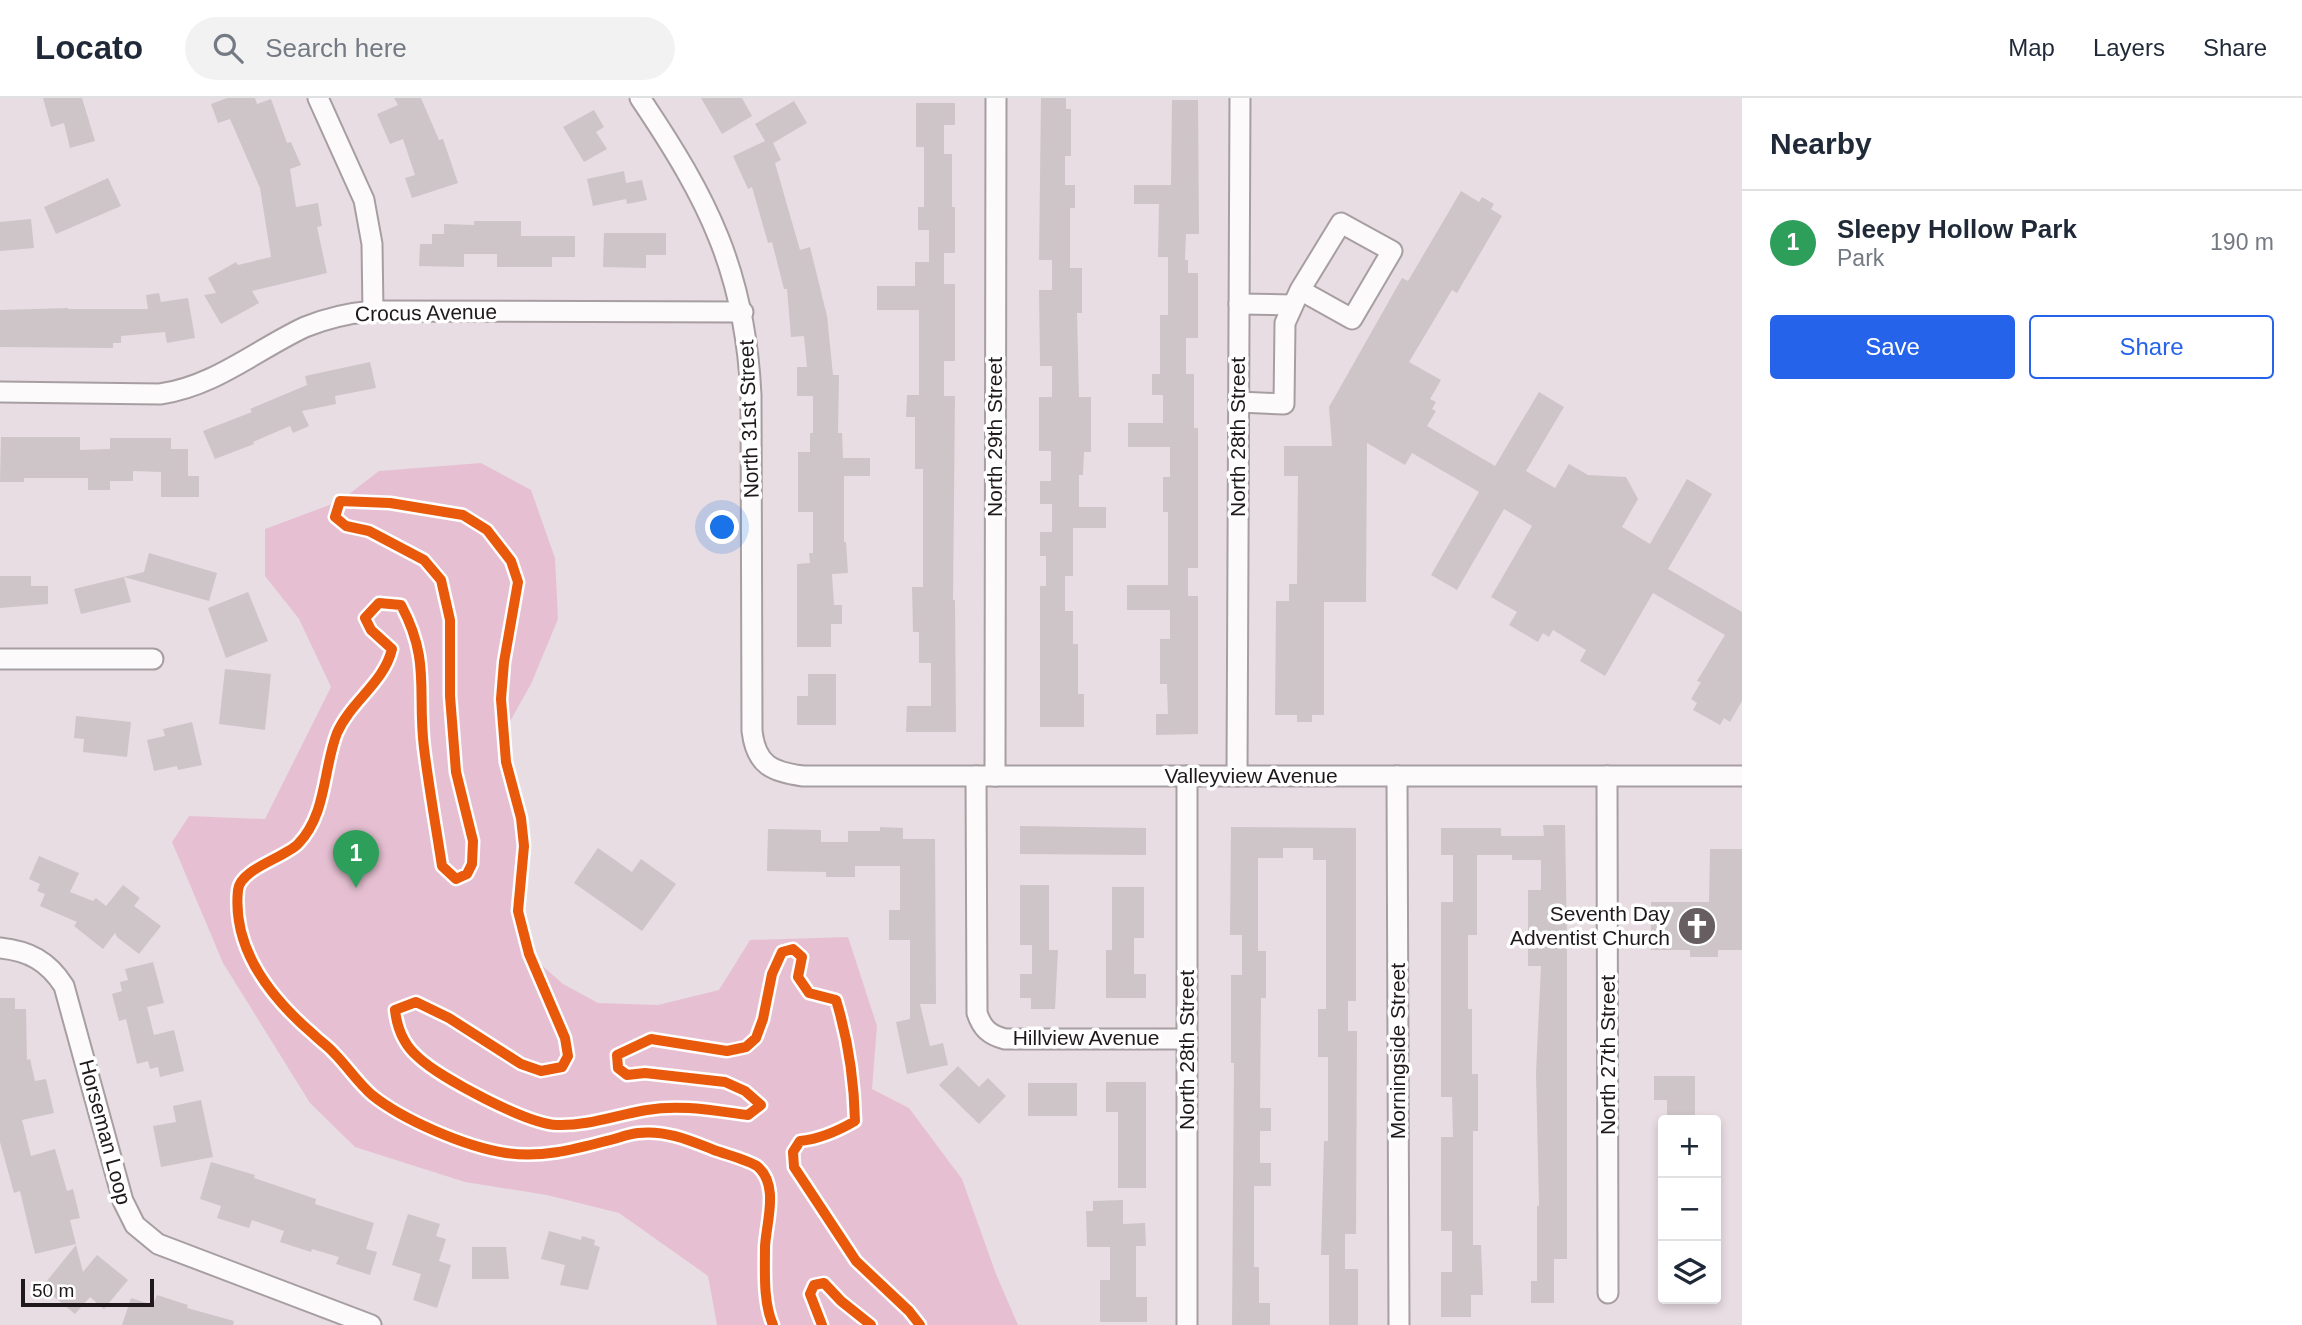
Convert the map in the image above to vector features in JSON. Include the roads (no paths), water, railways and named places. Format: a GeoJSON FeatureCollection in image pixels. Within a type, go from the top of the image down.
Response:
{"type":"FeatureCollection","features":[{"type":"Feature","properties":{"kind":"street"},"geometry":{"type":"LineString","coordinates":[[318,98],[364,200],[372,244],[373,311]]}},
{"type":"Feature","properties":{"kind":"street","name":"North 31st Street"},"geometry":{"type":"LineString","coordinates":[[640,98],[702,198],[730,265],[743,312],[748,341],[751,395],[752,731],[753,743],[764,763]]}},
{"type":"Feature","properties":{"kind":"street","name":"North 29th Street"},"geometry":{"type":"LineString","coordinates":[[987,1031],[978,1013],[985,776],[996,98]]}},
{"type":"Feature","properties":{"kind":"street","name":"North 28th Street"},"geometry":{"type":"LineString","coordinates":[[1237,776],[1240,98]]}},
{"type":"Feature","properties":{"kind":"street"},"geometry":{"type":"LineString","coordinates":[[1239,304],[1296,298],[1352,319],[1392,251],[1341,223],[1296,298],[1285,323],[1284,404],[1239,402]]}},
{"type":"Feature","properties":{"kind":"street","name":"Crocus Avenue"},"geometry":{"type":"LineString","coordinates":[[0,392],[175,392],[192,388],[221,375],[319,322],[373,311],[743,312]]}},
{"type":"Feature","properties":{"kind":"street"},"geometry":{"type":"LineString","coordinates":[[0,659],[153,659]]}},
{"type":"Feature","properties":{"kind":"street","name":"Valleyview Avenue"},"geometry":{"type":"LineString","coordinates":[[764,763],[775,770],[803,776],[1742,776]]}},
{"type":"Feature","properties":{"kind":"street","name":"North 28th Street"},"geometry":{"type":"LineString","coordinates":[[1186,776],[1187,1325]]}},
{"type":"Feature","properties":{"kind":"street","name":"Morningside Street"},"geometry":{"type":"LineString","coordinates":[[1397,776],[1399,1325]]}},
{"type":"Feature","properties":{"kind":"street","name":"North 27th Street"},"geometry":{"type":"LineString","coordinates":[[1607,776],[1608,1293]]}},
{"type":"Feature","properties":{"kind":"street","name":"Horseman Loop"},"geometry":{"type":"LineString","coordinates":[[0,948],[16,950],[45,962],[64,986],[123,1200],[135,1225],[158,1244],[371,1325]]}},
{"type":"Feature","properties":{"kind":"street","name":"Hillview Avenue"},"geometry":{"type":"LineString","coordinates":[[987,1031],[994,1037],[1005,1039],[1187,1039]]}},
{"type":"Feature","properties":{"kind":"place","name":"Sleepy Hollow Park"},"geometry":{"type":"Point","coordinates":[356,888]}},
{"type":"Feature","properties":{"kind":"place","name":"Seventh Day Adventist Church"},"geometry":{"type":"Point","coordinates":[1697,926]}}]}
